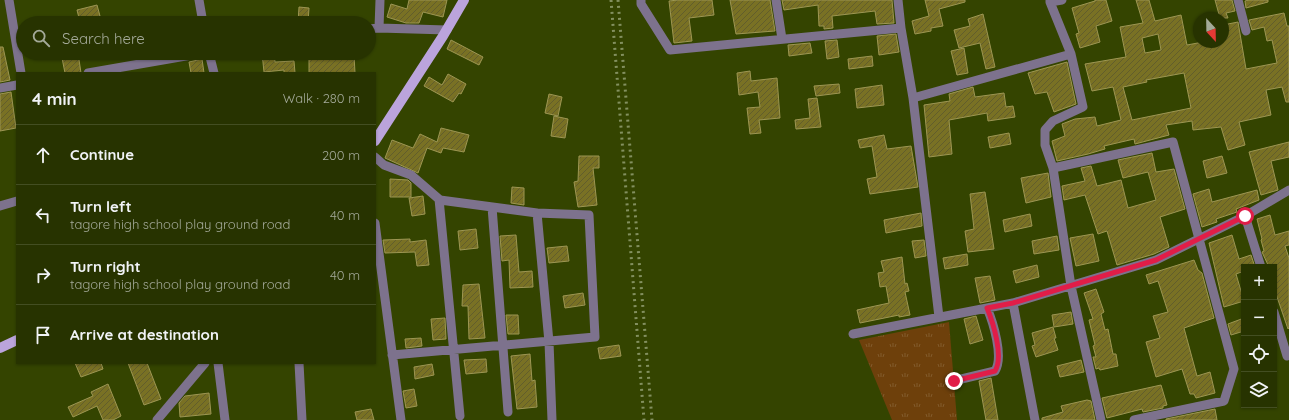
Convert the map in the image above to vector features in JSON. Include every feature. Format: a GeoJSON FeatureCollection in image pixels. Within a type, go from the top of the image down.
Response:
{"type":"FeatureCollection","features":[{"type":"Feature","properties":{"kind":"main road"},"geometry":{"type":"LineString","coordinates":[[376,139],[447,30],[464,0]]}},
{"type":"Feature","properties":{"kind":"main road"},"geometry":{"type":"LineString","coordinates":[[0,348],[16,340]]}},
{"type":"Feature","properties":{"kind":"street"},"geometry":{"type":"LineString","coordinates":[[9,0],[16,43]]}},
{"type":"Feature","properties":{"kind":"street"},"geometry":{"type":"LineString","coordinates":[[199,0],[202,16]]}},
{"type":"Feature","properties":{"kind":"street"},"geometry":{"type":"LineString","coordinates":[[379,28],[380,0]]}},
{"type":"Feature","properties":{"kind":"street"},"geometry":{"type":"LineString","coordinates":[[641,0],[641,4],[670,50],[901,28]]}},
{"type":"Feature","properties":{"kind":"street"},"geometry":{"type":"LineString","coordinates":[[776,0],[782,39]]}},
{"type":"Feature","properties":{"kind":"street"},"geometry":{"type":"LineString","coordinates":[[898,0],[901,28],[913,98],[939,317]]}},
{"type":"Feature","properties":{"kind":"street"},"geometry":{"type":"LineString","coordinates":[[1062,0],[1050,1],[1071,54],[1083,107],[1054,121],[1045,130],[1045,145],[1053,168],[1071,286],[1101,420]]}},
{"type":"Feature","properties":{"kind":"street"},"geometry":{"type":"LineString","coordinates":[[1238,0],[1246,31]]}},
{"type":"Feature","properties":{"kind":"street"},"geometry":{"type":"LineString","coordinates":[[376,28],[447,30]]}},
{"type":"Feature","properties":{"kind":"street"},"geometry":{"type":"LineString","coordinates":[[913,98],[1071,54]]}},
{"type":"Feature","properties":{"kind":"street"},"geometry":{"type":"LineString","coordinates":[[19,60],[21,72]]}},
{"type":"Feature","properties":{"kind":"street"},"geometry":{"type":"LineString","coordinates":[[94,72],[163,60]]}},
{"type":"Feature","properties":{"kind":"street"},"geometry":{"type":"LineString","coordinates":[[211,60],[214,72]]}},
{"type":"Feature","properties":{"kind":"street"},"geometry":{"type":"LineString","coordinates":[[0,88],[16,85]]}},
{"type":"Feature","properties":{"kind":"street"},"geometry":{"type":"LineString","coordinates":[[1053,168],[1173,142],[1234,369],[1224,401],[1134,420]]}},
{"type":"Feature","properties":{"kind":"street"},"geometry":{"type":"LineString","coordinates":[[376,158],[384,165],[411,175],[439,199],[537,213],[589,215],[595,337],[392,355]]}},
{"type":"Feature","properties":{"kind":"street"},"geometry":{"type":"LineString","coordinates":[[853,334],[1013,303],[1156,260],[1245,216],[1289,190]]}},
{"type":"Feature","properties":{"kind":"street"},"geometry":{"type":"LineString","coordinates":[[439,199],[460,416]]}},
{"type":"Feature","properties":{"kind":"street"},"geometry":{"type":"LineString","coordinates":[[0,206],[16,201]]}},
{"type":"Feature","properties":{"kind":"street"},"geometry":{"type":"LineString","coordinates":[[492,207],[508,412]]}},
{"type":"Feature","properties":{"kind":"street"},"geometry":{"type":"LineString","coordinates":[[537,213],[549,342],[552,420]]}},
{"type":"Feature","properties":{"kind":"street"},"geometry":{"type":"LineString","coordinates":[[1245,216],[1259,264]]}},
{"type":"Feature","properties":{"kind":"street"},"geometry":{"type":"LineString","coordinates":[[376,231],[401,420]]}},
{"type":"Feature","properties":{"kind":"street"},"geometry":{"type":"LineString","coordinates":[[1013,303],[1035,420]]}},
{"type":"Feature","properties":{"kind":"street"},"geometry":{"type":"LineString","coordinates":[[954,381],[995,371],[998,366],[994,328],[987,308]]}},
{"type":"Feature","properties":{"kind":"street"},"geometry":{"type":"LineString","coordinates":[[1277,322],[1287,356]]}},
{"type":"Feature","properties":{"kind":"street"},"geometry":{"type":"LineString","coordinates":[[157,420],[204,364]]}},
{"type":"Feature","properties":{"kind":"street"},"geometry":{"type":"LineString","coordinates":[[218,364],[225,420]]}},
{"type":"Feature","properties":{"kind":"street"},"geometry":{"type":"LineString","coordinates":[[299,364],[302,420]]}},
{"type":"Feature","properties":{"kind":"green space"},"geometry":{"type":"Polygon","coordinates":[[[949,322],[957,420],[892,420],[859,340],[949,322]]]}},
{"type":"Feature","properties":{"kind":"building"},"geometry":{"type":"Polygon","coordinates":[[[409,0],[447,0],[443,17],[423,12],[419,23],[406,23],[387,17],[391,4],[407,9],[409,0]]]}},
{"type":"Feature","properties":{"kind":"building"},"geometry":{"type":"Polygon","coordinates":[[[712,0],[714,15],[689,18],[692,41],[674,43],[669,1],[712,0]]]}},
{"type":"Feature","properties":{"kind":"building"},"geometry":{"type":"Polygon","coordinates":[[[730,0],[770,0],[775,31],[736,34],[730,0]]]}},
{"type":"Feature","properties":{"kind":"building"},"geometry":{"type":"Polygon","coordinates":[[[782,0],[892,0],[894,23],[877,24],[875,11],[832,16],[833,28],[824,29],[824,26],[819,26],[818,5],[784,10],[782,0]]]}},
{"type":"Feature","properties":{"kind":"building"},"geometry":{"type":"Polygon","coordinates":[[[925,0],[965,0],[965,2],[939,9],[943,26],[931,28],[931,31],[915,34],[912,21],[929,16],[925,0]]]}},
{"type":"Feature","properties":{"kind":"building"},"geometry":{"type":"Polygon","coordinates":[[[1095,0],[1106,0],[1112,21],[1096,26],[1100,42],[1080,48],[1076,34],[1079,33],[1072,8],[1095,0]]]}},
{"type":"Feature","properties":{"kind":"building"},"geometry":{"type":"Polygon","coordinates":[[[1136,0],[1149,0],[1155,21],[1181,15],[1187,45],[1193,44],[1193,48],[1229,48],[1229,24],[1238,22],[1246,69],[1277,63],[1272,40],[1267,41],[1264,27],[1252,30],[1249,20],[1284,13],[1287,26],[1289,26],[1289,102],[1286,102],[1282,87],[1266,90],[1271,115],[1239,122],[1245,145],[1228,150],[1221,127],[1193,130],[1192,121],[1166,125],[1169,135],[1135,144],[1134,139],[1104,146],[1105,149],[1088,154],[1057,161],[1052,141],[1065,136],[1062,124],[1075,119],[1095,117],[1097,126],[1121,120],[1113,87],[1092,91],[1085,64],[1126,57],[1120,27],[1143,23],[1136,0]],[[1158,34],[1142,38],[1145,53],[1161,50],[1158,34]],[[1184,73],[1146,80],[1147,82],[1123,87],[1132,120],[1191,108],[1184,73]]]}},
{"type":"Feature","properties":{"kind":"building"},"geometry":{"type":"Polygon","coordinates":[[[1215,0],[1232,0],[1235,11],[1218,12],[1215,0]]]}},
{"type":"Feature","properties":{"kind":"building"},"geometry":{"type":"Polygon","coordinates":[[[1268,0],[1268,2],[1246,8],[1245,1],[1268,0]]]}},
{"type":"Feature","properties":{"kind":"building"},"geometry":{"type":"Polygon","coordinates":[[[97,5],[100,16],[78,16],[77,10],[97,5]]]}},
{"type":"Feature","properties":{"kind":"building"},"geometry":{"type":"Polygon","coordinates":[[[299,7],[309,8],[308,16],[298,16],[299,7]]]}},
{"type":"Feature","properties":{"kind":"building"},"geometry":{"type":"Polygon","coordinates":[[[983,14],[995,67],[986,69],[980,43],[959,48],[954,30],[970,26],[968,19],[983,14]]]}},
{"type":"Feature","properties":{"kind":"building"},"geometry":{"type":"Polygon","coordinates":[[[896,34],[899,52],[879,55],[877,36],[896,34]]]}},
{"type":"Feature","properties":{"kind":"building"},"geometry":{"type":"Polygon","coordinates":[[[451,40],[483,57],[479,65],[447,49],[451,40]]]}},
{"type":"Feature","properties":{"kind":"building"},"geometry":{"type":"Polygon","coordinates":[[[837,40],[839,57],[827,59],[825,41],[837,40]]]}},
{"type":"Feature","properties":{"kind":"building"},"geometry":{"type":"Polygon","coordinates":[[[810,43],[812,53],[789,56],[788,45],[810,43]]]}},
{"type":"Feature","properties":{"kind":"building"},"geometry":{"type":"Polygon","coordinates":[[[0,47],[3,47],[10,80],[0,82],[0,47]]]}},
{"type":"Feature","properties":{"kind":"building"},"geometry":{"type":"Polygon","coordinates":[[[964,48],[968,73],[957,75],[951,51],[964,48]]]}},
{"type":"Feature","properties":{"kind":"building"},"geometry":{"type":"Polygon","coordinates":[[[872,56],[873,66],[849,69],[848,59],[872,56]]]}},
{"type":"Feature","properties":{"kind":"building"},"geometry":{"type":"Polygon","coordinates":[[[62,60],[79,60],[81,72],[65,72],[62,60]]]}},
{"type":"Feature","properties":{"kind":"building"},"geometry":{"type":"Polygon","coordinates":[[[202,60],[204,72],[191,72],[189,62],[202,60]]]}},
{"type":"Feature","properties":{"kind":"building"},"geometry":{"type":"Polygon","coordinates":[[[263,60],[275,60],[275,62],[294,61],[295,72],[284,72],[284,70],[264,72],[263,60]]]}},
{"type":"Feature","properties":{"kind":"building"},"geometry":{"type":"Polygon","coordinates":[[[309,60],[354,60],[355,72],[309,72],[309,60]]]}},
{"type":"Feature","properties":{"kind":"building"},"geometry":{"type":"Polygon","coordinates":[[[1067,62],[1076,104],[1054,112],[1047,92],[1035,94],[1028,73],[1067,62]]]}},
{"type":"Feature","properties":{"kind":"building"},"geometry":{"type":"Polygon","coordinates":[[[750,71],[751,81],[777,78],[780,118],[759,120],[761,133],[750,134],[747,108],[760,107],[758,92],[739,95],[737,73],[750,71]]]}},
{"type":"Feature","properties":{"kind":"building"},"geometry":{"type":"Polygon","coordinates":[[[448,74],[466,84],[461,94],[459,93],[453,102],[424,86],[429,77],[442,85],[448,74]]]}},
{"type":"Feature","properties":{"kind":"building"},"geometry":{"type":"Polygon","coordinates":[[[839,84],[840,93],[816,96],[814,86],[839,84]]]}},
{"type":"Feature","properties":{"kind":"building"},"geometry":{"type":"Polygon","coordinates":[[[882,85],[884,105],[857,108],[855,89],[882,85]]]}},
{"type":"Feature","properties":{"kind":"building"},"geometry":{"type":"Polygon","coordinates":[[[973,87],[975,97],[1004,93],[1006,107],[1013,106],[1015,117],[988,121],[987,113],[949,120],[952,154],[929,157],[924,105],[950,101],[949,94],[973,87]]]}},
{"type":"Feature","properties":{"kind":"building"},"geometry":{"type":"Polygon","coordinates":[[[11,92],[16,128],[0,131],[0,94],[11,92]]]}},
{"type":"Feature","properties":{"kind":"building"},"geometry":{"type":"Polygon","coordinates":[[[549,94],[562,97],[558,116],[545,113],[549,94]]]}},
{"type":"Feature","properties":{"kind":"building"},"geometry":{"type":"Polygon","coordinates":[[[817,98],[821,127],[796,129],[795,120],[810,118],[808,99],[817,98]]]}},
{"type":"Feature","properties":{"kind":"building"},"geometry":{"type":"Polygon","coordinates":[[[554,116],[568,119],[565,138],[551,136],[554,116]]]}},
{"type":"Feature","properties":{"kind":"building"},"geometry":{"type":"Polygon","coordinates":[[[441,128],[469,135],[464,152],[443,148],[441,153],[427,148],[418,173],[385,158],[392,140],[413,148],[420,134],[437,142],[441,128]]]}},
{"type":"Feature","properties":{"kind":"building"},"geometry":{"type":"Polygon","coordinates":[[[1009,133],[1011,144],[990,148],[988,137],[1009,133]]]}},
{"type":"Feature","properties":{"kind":"building"},"geometry":{"type":"Polygon","coordinates":[[[884,135],[887,149],[911,146],[918,187],[870,194],[867,179],[877,177],[872,146],[860,148],[858,140],[884,135]]]}},
{"type":"Feature","properties":{"kind":"building"},"geometry":{"type":"Polygon","coordinates":[[[1289,142],[1289,157],[1271,161],[1278,190],[1261,195],[1249,152],[1289,142]]]}},
{"type":"Feature","properties":{"kind":"building"},"geometry":{"type":"Polygon","coordinates":[[[1152,153],[1156,172],[1174,169],[1185,209],[1160,217],[1169,247],[1154,254],[1117,265],[1107,231],[1098,234],[1085,195],[1064,200],[1062,186],[1085,181],[1081,168],[1091,166],[1097,186],[1121,180],[1128,208],[1156,200],[1148,172],[1123,178],[1118,160],[1152,153]]]}},
{"type":"Feature","properties":{"kind":"building"},"geometry":{"type":"Polygon","coordinates":[[[579,156],[599,156],[599,168],[593,168],[597,205],[578,207],[574,182],[578,181],[579,156]]]}},
{"type":"Feature","properties":{"kind":"building"},"geometry":{"type":"Polygon","coordinates":[[[1222,156],[1227,173],[1207,178],[1203,161],[1222,156]]]}},
{"type":"Feature","properties":{"kind":"building"},"geometry":{"type":"Polygon","coordinates":[[[1048,173],[1051,197],[1026,203],[1021,178],[1048,173]]]}},
{"type":"Feature","properties":{"kind":"building"},"geometry":{"type":"Polygon","coordinates":[[[390,179],[408,180],[411,183],[411,197],[390,197],[390,179]]]}},
{"type":"Feature","properties":{"kind":"building"},"geometry":{"type":"Polygon","coordinates":[[[512,187],[524,188],[524,205],[511,203],[512,187]]]}},
{"type":"Feature","properties":{"kind":"building"},"geometry":{"type":"Polygon","coordinates":[[[1209,189],[1212,202],[1257,190],[1259,200],[1236,209],[1237,212],[1216,219],[1217,222],[1202,227],[1193,194],[1209,189]]]}},
{"type":"Feature","properties":{"kind":"building"},"geometry":{"type":"Polygon","coordinates":[[[985,192],[994,249],[968,252],[965,231],[974,229],[970,194],[985,192]]]}},
{"type":"Feature","properties":{"kind":"building"},"geometry":{"type":"Polygon","coordinates":[[[423,196],[425,214],[412,216],[409,198],[423,196]]]}},
{"type":"Feature","properties":{"kind":"building"},"geometry":{"type":"Polygon","coordinates":[[[921,213],[922,226],[886,233],[884,220],[921,213]]]}},
{"type":"Feature","properties":{"kind":"building"},"geometry":{"type":"Polygon","coordinates":[[[1030,214],[1032,226],[1005,232],[1003,220],[1030,214]]]}},
{"type":"Feature","properties":{"kind":"building"},"geometry":{"type":"Polygon","coordinates":[[[1270,215],[1275,235],[1289,231],[1289,245],[1285,246],[1289,258],[1288,329],[1277,297],[1277,264],[1268,264],[1262,252],[1264,251],[1257,219],[1270,215]]]}},
{"type":"Feature","properties":{"kind":"building"},"geometry":{"type":"Polygon","coordinates":[[[476,229],[478,248],[460,250],[458,231],[476,229]]]}},
{"type":"Feature","properties":{"kind":"building"},"geometry":{"type":"Polygon","coordinates":[[[1093,234],[1099,261],[1076,266],[1070,238],[1093,234]]]}},
{"type":"Feature","properties":{"kind":"building"},"geometry":{"type":"Polygon","coordinates":[[[516,235],[519,272],[532,271],[533,287],[510,288],[509,260],[502,261],[500,236],[516,235]]]}},
{"type":"Feature","properties":{"kind":"building"},"geometry":{"type":"Polygon","coordinates":[[[1232,235],[1239,259],[1251,255],[1254,264],[1241,264],[1241,272],[1236,274],[1241,291],[1241,302],[1224,307],[1209,243],[1232,235]]]}},
{"type":"Feature","properties":{"kind":"building"},"geometry":{"type":"Polygon","coordinates":[[[1057,236],[1059,250],[1034,254],[1032,241],[1057,236]]]}},
{"type":"Feature","properties":{"kind":"building"},"geometry":{"type":"Polygon","coordinates":[[[410,239],[410,242],[426,240],[429,265],[417,266],[415,252],[385,253],[383,240],[410,239]]]}},
{"type":"Feature","properties":{"kind":"building"},"geometry":{"type":"Polygon","coordinates":[[[924,240],[926,256],[915,258],[912,241],[924,240]]]}},
{"type":"Feature","properties":{"kind":"building"},"geometry":{"type":"Polygon","coordinates":[[[567,246],[569,261],[549,263],[547,248],[567,246]]]}},
{"type":"Feature","properties":{"kind":"building"},"geometry":{"type":"Polygon","coordinates":[[[967,254],[968,265],[945,269],[943,258],[967,254]]]}},
{"type":"Feature","properties":{"kind":"building"},"geometry":{"type":"Polygon","coordinates":[[[902,257],[905,284],[907,283],[909,291],[905,292],[910,315],[899,317],[899,315],[860,323],[857,310],[889,303],[886,286],[880,287],[878,273],[884,272],[881,261],[902,257]]]}},
{"type":"Feature","properties":{"kind":"building"},"geometry":{"type":"Polygon","coordinates":[[[1194,260],[1198,270],[1202,273],[1214,318],[1184,328],[1197,376],[1210,372],[1215,393],[1196,398],[1194,394],[1190,394],[1182,369],[1156,377],[1146,342],[1160,338],[1153,316],[1168,312],[1158,281],[1149,284],[1146,275],[1194,260]]]}},
{"type":"Feature","properties":{"kind":"building"},"geometry":{"type":"Polygon","coordinates":[[[1037,265],[1039,277],[1016,283],[1013,271],[1037,265]]]}},
{"type":"Feature","properties":{"kind":"building"},"geometry":{"type":"Polygon","coordinates":[[[990,276],[995,300],[980,303],[975,278],[990,276]]]}},
{"type":"Feature","properties":{"kind":"building"},"geometry":{"type":"Polygon","coordinates":[[[479,284],[485,338],[469,339],[468,306],[462,306],[463,285],[479,284]]]}},
{"type":"Feature","properties":{"kind":"building"},"geometry":{"type":"Polygon","coordinates":[[[1096,289],[1104,312],[1101,314],[1105,330],[1108,329],[1113,354],[1116,354],[1118,366],[1100,370],[1099,368],[1096,369],[1093,357],[1096,357],[1093,346],[1095,345],[1089,320],[1093,319],[1084,293],[1096,289]]]}},
{"type":"Feature","properties":{"kind":"building"},"geometry":{"type":"Polygon","coordinates":[[[583,293],[585,305],[565,308],[563,296],[583,293]]]}},
{"type":"Feature","properties":{"kind":"building"},"geometry":{"type":"Polygon","coordinates":[[[1071,312],[1073,324],[1054,327],[1052,315],[1071,312]]]}},
{"type":"Feature","properties":{"kind":"building"},"geometry":{"type":"Polygon","coordinates":[[[506,315],[518,315],[519,334],[508,334],[506,315]]]}},
{"type":"Feature","properties":{"kind":"building"},"geometry":{"type":"Polygon","coordinates":[[[976,316],[983,340],[970,344],[964,319],[976,316]]]}},
{"type":"Feature","properties":{"kind":"building"},"geometry":{"type":"Polygon","coordinates":[[[445,318],[446,339],[433,340],[431,319],[445,318]]]}},
{"type":"Feature","properties":{"kind":"building"},"geometry":{"type":"Polygon","coordinates":[[[1241,319],[1241,332],[1231,335],[1228,324],[1241,319]]]}},
{"type":"Feature","properties":{"kind":"building"},"geometry":{"type":"Polygon","coordinates":[[[1053,327],[1056,338],[1054,338],[1058,350],[1036,357],[1032,346],[1035,345],[1032,333],[1053,327]]]}},
{"type":"Feature","properties":{"kind":"building"},"geometry":{"type":"Polygon","coordinates":[[[421,338],[422,346],[406,348],[405,339],[421,338]]]}},
{"type":"Feature","properties":{"kind":"building"},"geometry":{"type":"Polygon","coordinates":[[[619,345],[621,356],[600,359],[598,348],[619,345]]]}},
{"type":"Feature","properties":{"kind":"building"},"geometry":{"type":"Polygon","coordinates":[[[530,354],[532,381],[535,380],[537,407],[517,409],[511,356],[530,354]]]}},
{"type":"Feature","properties":{"kind":"building"},"geometry":{"type":"Polygon","coordinates":[[[486,359],[487,372],[466,374],[464,360],[486,359]]]}},
{"type":"Feature","properties":{"kind":"building"},"geometry":{"type":"Polygon","coordinates":[[[1081,360],[1084,372],[1060,377],[1057,366],[1081,360]]]}},
{"type":"Feature","properties":{"kind":"building"},"geometry":{"type":"Polygon","coordinates":[[[75,364],[101,364],[103,369],[81,377],[75,364]]]}},
{"type":"Feature","properties":{"kind":"building"},"geometry":{"type":"Polygon","coordinates":[[[128,364],[147,364],[161,399],[144,405],[128,364]]]}},
{"type":"Feature","properties":{"kind":"building"},"geometry":{"type":"Polygon","coordinates":[[[432,364],[434,375],[415,379],[414,367],[432,364]]]}},
{"type":"Feature","properties":{"kind":"building"},"geometry":{"type":"Polygon","coordinates":[[[991,378],[998,420],[986,420],[979,381],[991,378]]]}},
{"type":"Feature","properties":{"kind":"building"},"geometry":{"type":"Polygon","coordinates":[[[108,384],[121,416],[113,420],[103,420],[97,406],[73,417],[68,407],[93,396],[91,392],[108,384]]]}},
{"type":"Feature","properties":{"kind":"building"},"geometry":{"type":"Polygon","coordinates":[[[1161,385],[1167,405],[1163,406],[1163,408],[1143,412],[1142,409],[1107,418],[1102,398],[1161,385]]]}},
{"type":"Feature","properties":{"kind":"building"},"geometry":{"type":"Polygon","coordinates":[[[414,389],[417,406],[406,408],[403,391],[414,389]]]}},
{"type":"Feature","properties":{"kind":"building"},"geometry":{"type":"Polygon","coordinates":[[[209,393],[211,414],[180,417],[179,403],[185,396],[209,393]]]}},
{"type":"Feature","properties":{"kind":"building"},"geometry":{"type":"Polygon","coordinates":[[[1087,400],[1091,401],[1095,420],[1042,420],[1042,418],[1063,412],[1061,406],[1087,400]]]}},
{"type":"Feature","properties":{"kind":"building"},"geometry":{"type":"Polygon","coordinates":[[[371,409],[374,420],[357,420],[355,412],[371,409]]]}},
{"type":"Feature","properties":{"kind":"building"},"geometry":{"type":"Polygon","coordinates":[[[1215,409],[1217,420],[1166,420],[1166,419],[1215,409]]]}},
{"type":"Feature","properties":{"kind":"railway"},"geometry":{"type":"LineString","coordinates":[[611,0],[644,420]]}},
{"type":"Feature","properties":{"kind":"railway"},"geometry":{"type":"LineString","coordinates":[[618,0],[652,420]]}},
{"type":"Feature","properties":{"kind":"route"},"geometry":{"type":"LineString","coordinates":[[954,381],[995,371],[998,366],[998,355],[992,321],[987,308],[1013,303],[1156,260],[1245,216]]}}]}
